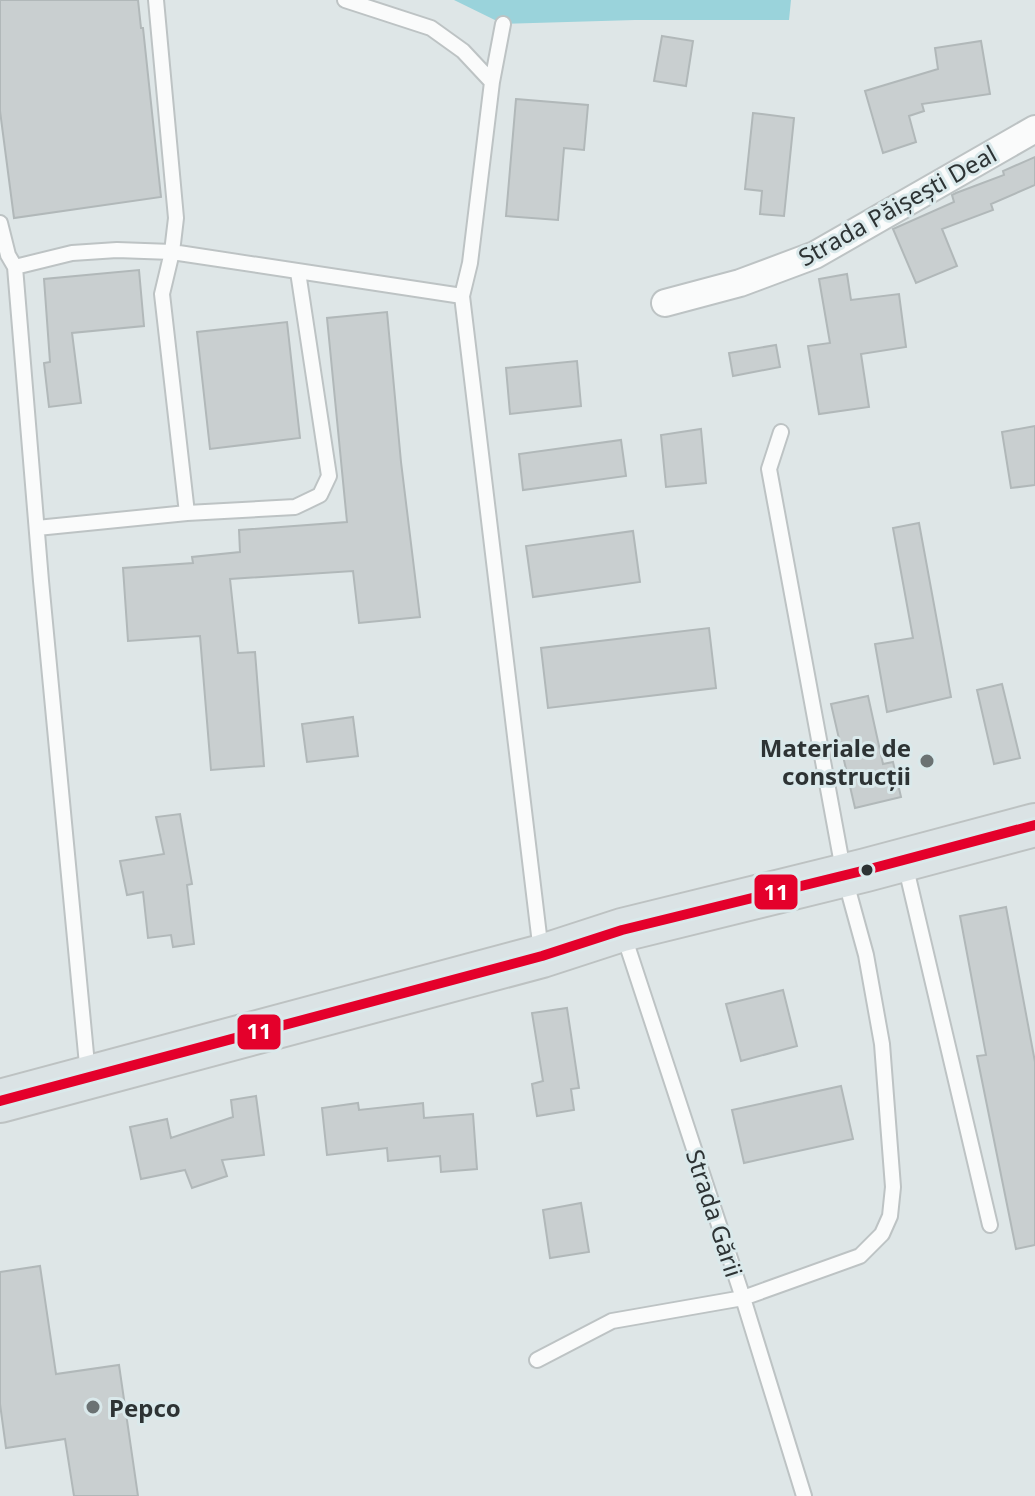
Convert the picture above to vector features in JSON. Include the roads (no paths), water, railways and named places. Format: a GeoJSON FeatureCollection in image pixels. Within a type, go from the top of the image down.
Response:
{"type":"FeatureCollection","features":[{"type":"Feature","properties":{"kind":"main road"},"geometry":{"type":"LineString","coordinates":[[0,1101],[542,956],[622,930],[1035,825]]}},
{"type":"Feature","properties":{"kind":"street","name":"Strada Păișești Deal"},"geometry":{"type":"LineString","coordinates":[[665,303],[740,283],[815,255],[1035,129]]}},
{"type":"Feature","properties":{"kind":"lane"},"geometry":{"type":"LineString","coordinates":[[156,0],[176,218],[162,294],[187,513]]}},
{"type":"Feature","properties":{"kind":"lane"},"geometry":{"type":"LineString","coordinates":[[345,0],[431,28],[463,51],[492,82]]}},
{"type":"Feature","properties":{"kind":"lane"},"geometry":{"type":"LineString","coordinates":[[503,24],[492,82],[470,263],[462,296],[542,956]]}},
{"type":"Feature","properties":{"kind":"lane"},"geometry":{"type":"LineString","coordinates":[[0,223],[8,255],[15,267],[89,1078]]}},
{"type":"Feature","properties":{"kind":"lane"},"geometry":{"type":"LineString","coordinates":[[15,267],[72,253],[117,250],[172,252],[462,296]]}},
{"type":"Feature","properties":{"kind":"lane"},"geometry":{"type":"LineString","coordinates":[[37,528],[187,513],[295,507],[320,495],[329,476],[298,272]]}},
{"type":"Feature","properties":{"kind":"lane"},"geometry":{"type":"LineString","coordinates":[[537,1360],[612,1321],[743,1298],[860,1256],[882,1234],[890,1216],[893,1187],[882,1044],[866,955],[844,875],[769,469],[781,432]]}},
{"type":"Feature","properties":{"kind":"lane"},"geometry":{"type":"LineString","coordinates":[[904,860],[990,1225]]}},
{"type":"Feature","properties":{"kind":"lane","name":"Strada Gării"},"geometry":{"type":"LineString","coordinates":[[622,930],[743,1298],[804,1496]]}},
{"type":"Feature","properties":{"kind":"place","name":"Materiale de construcții"},"geometry":{"type":"Point","coordinates":[927,761]}},
{"type":"Feature","properties":{"kind":"place","name":"Pepco"},"geometry":{"type":"Point","coordinates":[93,1407]}}]}
